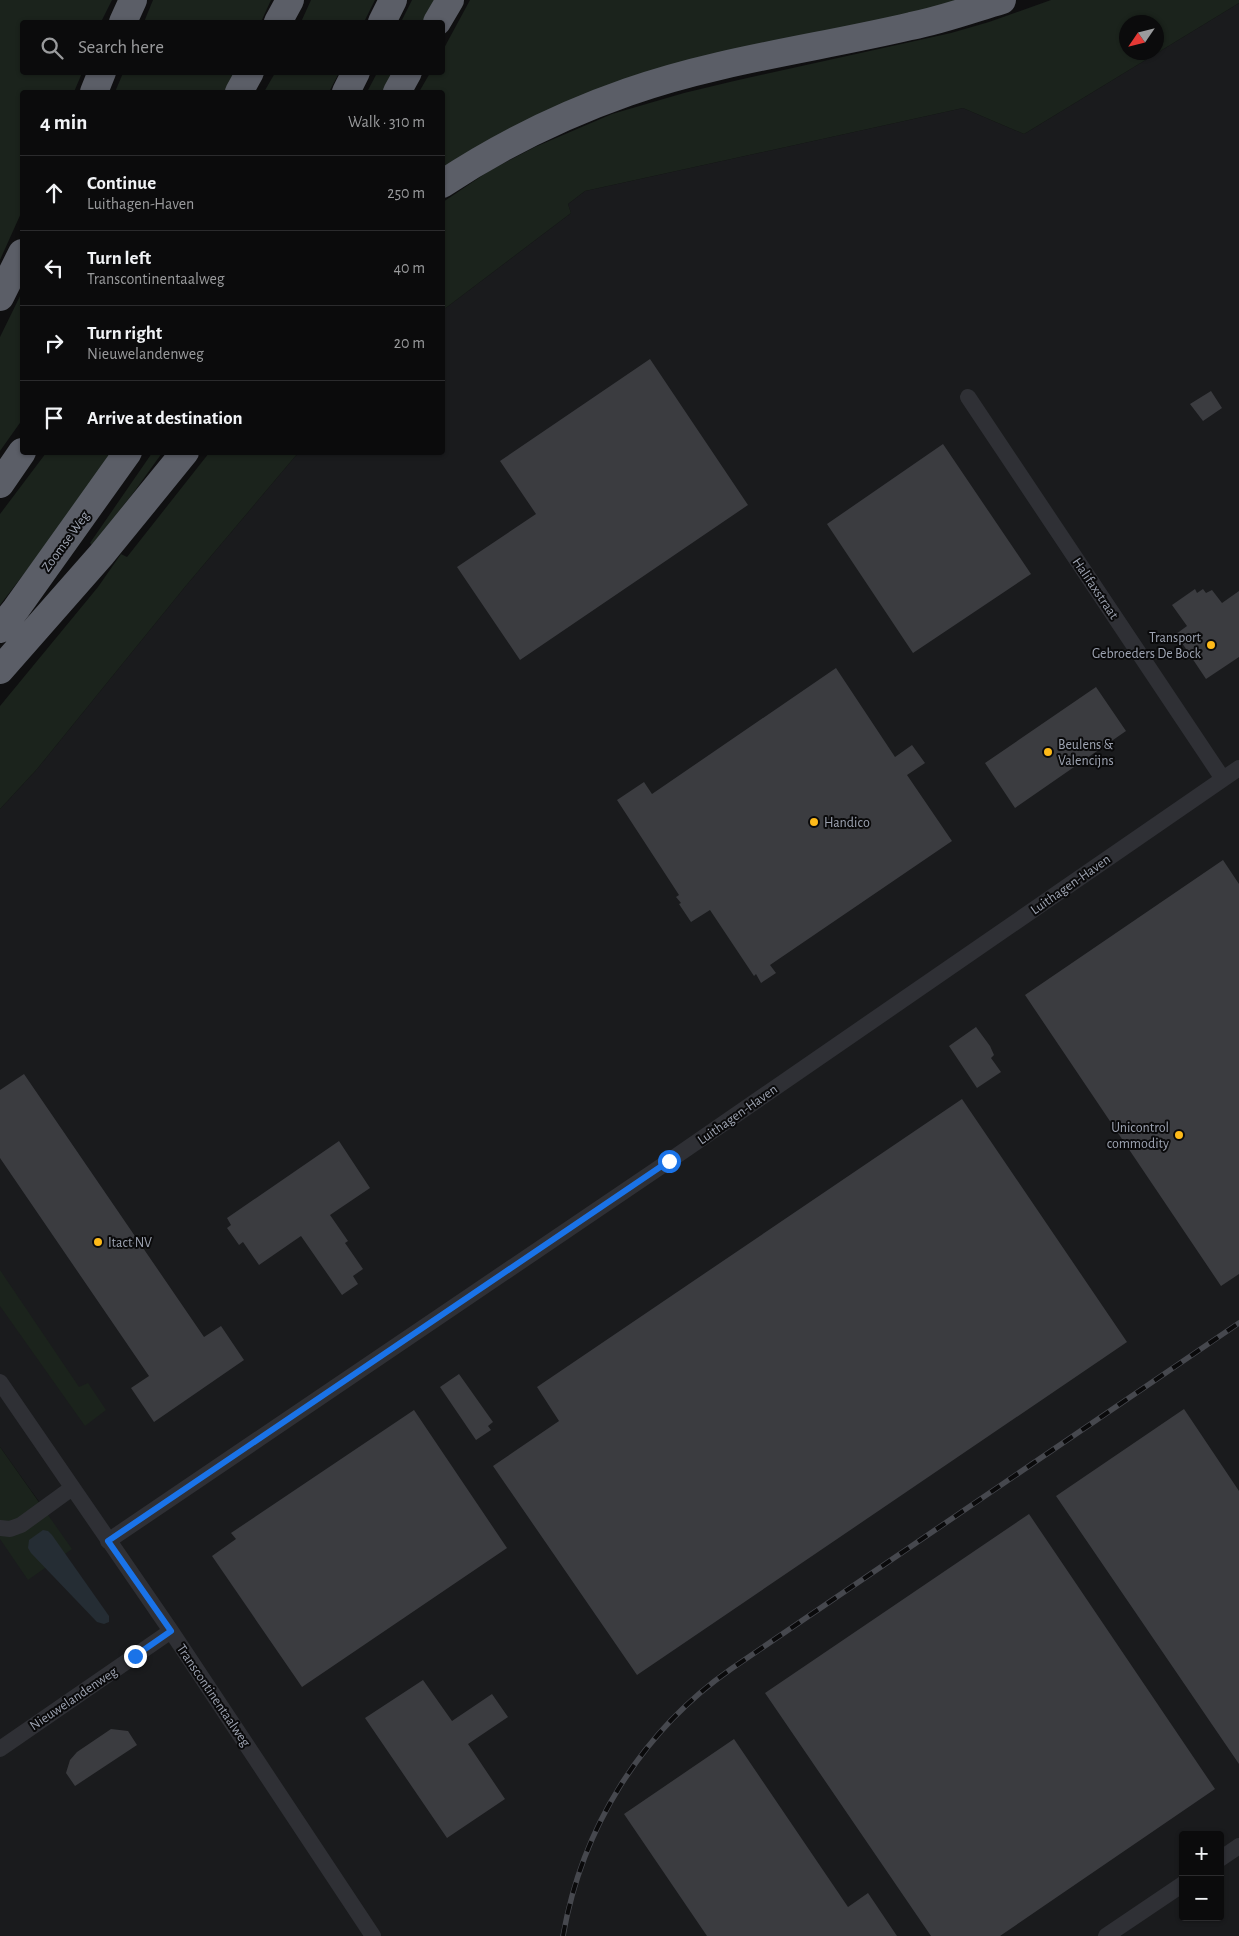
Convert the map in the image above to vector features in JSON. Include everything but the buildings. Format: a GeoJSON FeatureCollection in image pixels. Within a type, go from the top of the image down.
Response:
{"type":"FeatureCollection","features":[{"type":"Feature","properties":{"kind":"highway"},"geometry":{"type":"LineString","coordinates":[[123,20],[133,0]]}},
{"type":"Feature","properties":{"kind":"highway"},"geometry":{"type":"LineString","coordinates":[[279,20],[290,0]]}},
{"type":"Feature","properties":{"kind":"highway"},"geometry":{"type":"LineString","coordinates":[[383,20],[393,0]]}},
{"type":"Feature","properties":{"kind":"highway"},"geometry":{"type":"LineString","coordinates":[[438,20],[450,0]]}},
{"type":"Feature","properties":{"kind":"highway"},"geometry":{"type":"LineString","coordinates":[[445,182],[520,136],[579,110],[630,91],[693,73],[912,26],[1002,0]]}},
{"type":"Feature","properties":{"kind":"highway"},"geometry":{"type":"LineString","coordinates":[[95,90],[101,75]]}},
{"type":"Feature","properties":{"kind":"highway"},"geometry":{"type":"LineString","coordinates":[[240,90],[248,75]]}},
{"type":"Feature","properties":{"kind":"highway"},"geometry":{"type":"LineString","coordinates":[[347,90],[354,75]]}},
{"type":"Feature","properties":{"kind":"highway"},"geometry":{"type":"LineString","coordinates":[[398,90],[406,75]]}},
{"type":"Feature","properties":{"kind":"highway"},"geometry":{"type":"LineString","coordinates":[[0,297],[20,258]]}},
{"type":"Feature","properties":{"kind":"highway"},"geometry":{"type":"LineString","coordinates":[[0,484],[20,455]]}},
{"type":"Feature","properties":{"kind":"highway","name":"Zoomse Weg"},"geometry":{"type":"LineString","coordinates":[[0,628],[16,609],[126,455]]}},
{"type":"Feature","properties":{"kind":"highway"},"geometry":{"type":"LineString","coordinates":[[148,497],[176,455]]}},
{"type":"Feature","properties":{"kind":"highway"},"geometry":{"type":"LineString","coordinates":[[0,670],[102,554],[183,455]]}},
{"type":"Feature","properties":{"kind":"street","name":"Halifaxstraat"},"geometry":{"type":"LineString","coordinates":[[968,397],[1224,779]]}},
{"type":"Feature","properties":{"kind":"street","name":"Luithagen-Haven"},"geometry":{"type":"LineString","coordinates":[[108,1541],[661,1167],[1239,768]]}},
{"type":"Feature","properties":{"kind":"street","name":"Transcontinentaalweg"},"geometry":{"type":"LineString","coordinates":[[0,1382],[171,1631],[374,1936]]}},
{"type":"Feature","properties":{"kind":"street"},"geometry":{"type":"LineString","coordinates":[[0,1528],[10,1529],[21,1525],[72,1488]]}},
{"type":"Feature","properties":{"kind":"street","name":"Nieuwelandenweg"},"geometry":{"type":"LineString","coordinates":[[0,1748],[171,1631]]}},
{"type":"Feature","properties":{"kind":"street"},"geometry":{"type":"LineString","coordinates":[[1224,1856],[1239,1846]]}},
{"type":"Feature","properties":{"kind":"street"},"geometry":{"type":"LineString","coordinates":[[1106,1936],[1179,1887]]}},
{"type":"Feature","properties":{"kind":"shaded area"},"geometry":{"type":"Polygon","coordinates":[[[0,0],[112,0],[102,20],[20,20],[20,75],[81,75],[75,90],[20,90],[20,215],[0,260],[0,0]]]}},
{"type":"Feature","properties":{"kind":"shaded area"},"geometry":{"type":"Polygon","coordinates":[[[153,0],[271,0],[262,20],[145,20],[153,0]]]}},
{"type":"Feature","properties":{"kind":"shaded area"},"geometry":{"type":"Polygon","coordinates":[[[311,0],[375,0],[365,20],[302,20],[311,0]]]}},
{"type":"Feature","properties":{"kind":"shaded area"},"geometry":{"type":"Polygon","coordinates":[[[412,0],[439,0],[428,20],[402,20],[412,0]]]}},
{"type":"Feature","properties":{"kind":"shaded area"},"geometry":{"type":"Polygon","coordinates":[[[470,0],[973,0],[763,47],[445,170],[445,90],[420,90],[429,75],[445,75],[445,46],[470,0]]]}},
{"type":"Feature","properties":{"kind":"shaded area"},"geometry":{"type":"Polygon","coordinates":[[[1051,0],[1239,0],[1239,3],[1164,49],[1164,15],[1119,15],[1119,60],[1145,60],[1024,134],[963,108],[585,191],[568,204],[571,213],[445,308],[445,201],[489,171],[535,147],[612,114],[734,81],[951,33],[1051,0]]]}},
{"type":"Feature","properties":{"kind":"shaded area"},"geometry":{"type":"Polygon","coordinates":[[[1239,3],[1239,1936],[0,1936],[0,1539],[42,1506],[0,1447],[0,809],[37,769],[184,588],[296,455],[445,455],[445,308],[571,213],[568,204],[585,191],[963,108],[1024,134],[1145,60],[1164,60],[1164,49],[1239,3]]]}},
{"type":"Feature","properties":{"kind":"shaded area"},"geometry":{"type":"Polygon","coordinates":[[[122,75],[234,75],[225,90],[116,90],[122,75]]]}},
{"type":"Feature","properties":{"kind":"shaded area"},"geometry":{"type":"Polygon","coordinates":[[[274,75],[338,75],[330,90],[265,90],[274,75]]]}},
{"type":"Feature","properties":{"kind":"shaded area"},"geometry":{"type":"Polygon","coordinates":[[[376,75],[399,75],[390,90],[368,90],[376,75]]]}},
{"type":"Feature","properties":{"kind":"shaded area"},"geometry":{"type":"Polygon","coordinates":[[[20,296],[20,423],[0,451],[0,337],[20,296]]]}},
{"type":"Feature","properties":{"kind":"shaded area"},"geometry":{"type":"Polygon","coordinates":[[[44,455],[112,455],[72,511],[0,605],[0,514],[44,455]]]}},
{"type":"Feature","properties":{"kind":"shaded area"},"geometry":{"type":"Polygon","coordinates":[[[151,455],[161,455],[92,545],[90,543],[151,455]]]}},
{"type":"Feature","properties":{"kind":"shaded area"},"geometry":{"type":"Polygon","coordinates":[[[207,455],[296,455],[184,588],[37,769],[0,809],[0,706],[98,587],[121,554],[127,557],[207,455]]]}},
{"type":"Feature","properties":{"kind":"shaded area"},"geometry":{"type":"Polygon","coordinates":[[[0,1270],[79,1387],[88,1383],[106,1410],[85,1426],[0,1306],[0,1270]]]}},
{"type":"Feature","properties":{"kind":"shaded area"},"geometry":{"type":"Polygon","coordinates":[[[0,1447],[72,1549],[28,1580],[0,1539],[0,1447]]]}},
{"type":"Feature","properties":{"kind":"shaded area"},"geometry":{"type":"Polygon","coordinates":[[[43,1530],[48,1531],[52,1535],[109,1616],[109,1622],[104,1624],[97,1622],[31,1553],[28,1548],[29,1540],[43,1530]]]}},
{"type":"Feature","properties":{"kind":"railway"},"geometry":{"type":"LineString","coordinates":[[563,1936],[572,1896],[585,1858],[601,1821],[620,1786],[643,1753],[669,1722],[699,1694],[731,1669],[1239,1323]]}},
{"type":"Feature","properties":{"kind":"place","name":"Transport Gebroeders De Bock"},"geometry":{"type":"Point","coordinates":[1211,645]}},
{"type":"Feature","properties":{"kind":"place","name":"Beulens & Valencijns"},"geometry":{"type":"Point","coordinates":[1048,752]}},
{"type":"Feature","properties":{"kind":"place","name":"Handico"},"geometry":{"type":"Point","coordinates":[814,822]}},
{"type":"Feature","properties":{"kind":"place","name":"Unicontrol commodity"},"geometry":{"type":"Point","coordinates":[1179,1135]}},
{"type":"Feature","properties":{"kind":"place","name":"Itact NV"},"geometry":{"type":"Point","coordinates":[98,1242]}},
{"type":"Feature","properties":{"kind":"route"},"geometry":{"type":"LineString","coordinates":[[135,1656],[171,1631],[108,1541],[669,1161]]}}]}
